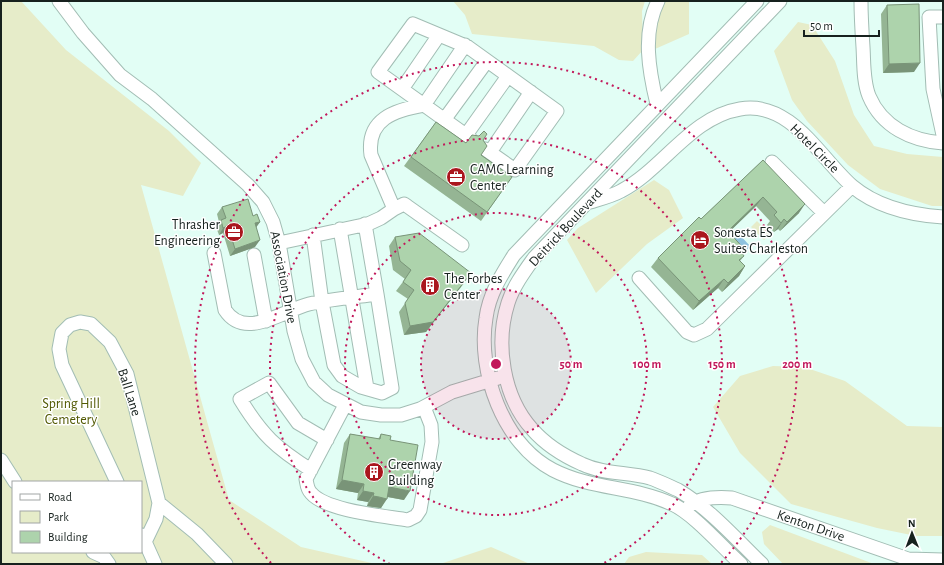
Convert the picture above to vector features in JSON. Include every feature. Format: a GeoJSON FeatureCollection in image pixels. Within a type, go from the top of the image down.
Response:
{"type":"FeatureCollection","features":[{"type":"Feature","properties":{"kind":"street","name":"Association Drive"},"geometry":{"type":"LineString","coordinates":[[59,1],[83,33],[120,75],[152,99],[248,185],[263,202],[273,222],[279,243],[291,312],[302,359],[314,382],[328,395],[361,412],[382,415],[401,414],[424,407],[452,392],[506,376]]}},
{"type":"Feature","properties":{"kind":"street"},"geometry":{"type":"LineString","coordinates":[[657,104],[651,79],[648,50],[650,28],[654,9],[658,1]]}},
{"type":"Feature","properties":{"kind":"street","name":"Deitrick Boulevard"},"geometry":{"type":"LineString","coordinates":[[741,564],[674,505],[650,495],[598,486],[552,469],[531,454],[517,437],[496,402],[484,348],[486,317],[499,278],[514,255],[657,104],[758,1]]}},
{"type":"Feature","properties":{"kind":"street","name":"Deitrick Boulevard"},"geometry":{"type":"LineString","coordinates":[[762,564],[694,502],[678,490],[650,478],[582,464],[544,441],[531,429],[522,415],[506,376],[502,354],[503,328],[508,302],[521,275],[534,258],[780,1]]}},
{"type":"Feature","properties":{"kind":"street"},"geometry":{"type":"LineString","coordinates":[[861,1],[865,78],[870,96],[885,120],[902,133],[929,142],[943,143]]}},
{"type":"Feature","properties":{"kind":"street"},"geometry":{"type":"LineString","coordinates":[[943,16],[929,17],[933,89],[943,135]]}},
{"type":"Feature","properties":{"kind":"street"},"geometry":{"type":"LineString","coordinates":[[508,76],[468,137],[378,72],[413,24],[465,45],[557,110],[515,170],[487,151],[531,92]]}},
{"type":"Feature","properties":{"kind":"street"},"geometry":{"type":"LineString","coordinates":[[402,89],[439,35]]}},
{"type":"Feature","properties":{"kind":"street"},"geometry":{"type":"LineString","coordinates":[[394,209],[371,155],[370,146],[374,131],[383,119],[391,114],[402,109],[424,105],[465,45]]}},
{"type":"Feature","properties":{"kind":"street"},"geometry":{"type":"LineString","coordinates":[[444,120],[487,61]]}},
{"type":"Feature","properties":{"kind":"street","name":"Hotel Circle"},"geometry":{"type":"LineString","coordinates":[[588,202],[621,192],[654,167],[698,128],[720,116],[740,109],[758,108],[786,119],[852,186],[869,197],[907,212],[943,217]]}},
{"type":"Feature","properties":{"kind":"street"},"geometry":{"type":"LineString","coordinates":[[772,162],[824,213]]}},
{"type":"Feature","properties":{"kind":"street"},"geometry":{"type":"LineString","coordinates":[[639,278],[688,332],[694,335],[699,334],[707,329],[852,186]]}},
{"type":"Feature","properties":{"kind":"street"},"geometry":{"type":"LineString","coordinates":[[279,243],[365,224],[381,218],[404,204],[462,245]]}},
{"type":"Feature","properties":{"kind":"street"},"geometry":{"type":"LineString","coordinates":[[313,235],[322,302],[334,365],[342,376],[366,388],[382,393],[392,388],[365,224]]}},
{"type":"Feature","properties":{"kind":"street"},"geometry":{"type":"LineString","coordinates":[[340,229],[366,388]]}},
{"type":"Feature","properties":{"kind":"street"},"geometry":{"type":"LineString","coordinates":[[214,253],[225,310],[230,318],[240,323],[249,324],[266,320],[308,305],[322,302],[377,294]]}},
{"type":"Feature","properties":{"kind":"street"},"geometry":{"type":"LineString","coordinates":[[254,255],[266,320]]}},
{"type":"Feature","properties":{"kind":"street","name":"Ball Lane"},"geometry":{"type":"LineString","coordinates":[[117,481],[62,365],[59,349],[62,333],[70,325],[80,322],[91,324],[110,342],[127,374],[159,503],[156,519],[143,538],[155,564]]}},
{"type":"Feature","properties":{"kind":"street"},"geometry":{"type":"LineString","coordinates":[[311,470],[282,452],[267,437],[253,422],[240,399],[269,383],[298,423],[327,440]]}},
{"type":"Feature","properties":{"kind":"street"},"geometry":{"type":"LineString","coordinates":[[345,405],[306,479],[307,487],[316,498],[355,512],[408,520],[416,516],[420,510],[432,442],[431,425],[424,407]]}},
{"type":"Feature","properties":{"kind":"street"},"geometry":{"type":"LineString","coordinates":[[1,460],[14,481]]}},
{"type":"Feature","properties":{"kind":"street","name":"Kenton Drive"},"geometry":{"type":"LineString","coordinates":[[682,512],[694,502],[715,497],[732,498],[908,559],[943,560]]}},
{"type":"Feature","properties":{"kind":"street"},"geometry":{"type":"LineString","coordinates":[[159,503],[197,534],[226,564]]}},
{"type":"Feature","properties":{"kind":"street"},"geometry":{"type":"LineString","coordinates":[[95,553],[104,557],[109,564]]}},
{"type":"Feature","properties":{"kind":"green space","name":"Spring Hill Cemetery"},"geometry":{"type":"Polygon","coordinates":[[[1,1],[21,1],[66,50],[169,131],[201,163],[183,196],[141,185],[229,500],[301,547],[376,564],[1,564],[1,1]]]}},
{"type":"Feature","properties":{"kind":"green space"},"geometry":{"type":"Polygon","coordinates":[[[453,1],[645,1],[642,11],[643,50],[633,61],[619,60],[594,46],[472,34],[465,15],[453,1]]]}},
{"type":"Feature","properties":{"kind":"green space"},"geometry":{"type":"Polygon","coordinates":[[[664,1],[689,1],[689,34],[655,49],[654,26],[664,1]]]}},
{"type":"Feature","properties":{"kind":"green space"},"geometry":{"type":"Polygon","coordinates":[[[798,22],[812,25],[835,61],[854,115],[874,146],[907,154],[943,157],[943,206],[932,206],[880,189],[848,165],[807,121],[792,100],[774,51],[798,22]]]}},
{"type":"Feature","properties":{"kind":"green space"},"geometry":{"type":"Polygon","coordinates":[[[654,180],[669,190],[683,218],[647,244],[596,293],[567,240],[578,228],[654,180]]]}},
{"type":"Feature","properties":{"kind":"green space"},"geometry":{"type":"Polygon","coordinates":[[[757,221],[770,234],[764,240],[751,227],[757,221]]]}},
{"type":"Feature","properties":{"kind":"green space"},"geometry":{"type":"Polygon","coordinates":[[[773,366],[804,367],[845,381],[907,426],[943,427],[943,536],[916,536],[877,528],[791,504],[740,453],[713,407],[740,376],[773,366]]]}},
{"type":"Feature","properties":{"kind":"green space"},"geometry":{"type":"Polygon","coordinates":[[[770,525],[874,564],[783,564],[764,544],[762,532],[770,525]]]}},
{"type":"Feature","properties":{"kind":"green space"},"geometry":{"type":"Polygon","coordinates":[[[491,547],[530,564],[440,564],[491,547]]]}},
{"type":"Feature","properties":{"kind":"green space"},"geometry":{"type":"Polygon","coordinates":[[[646,552],[702,555],[712,564],[624,564],[629,557],[646,552]]]}},
{"type":"Feature","properties":{"kind":"water"},"geometry":{"type":"Polygon","coordinates":[[[739,234],[750,246],[745,252],[736,242],[731,241],[739,234]]]}},
{"type":"Feature","properties":{"kind":"building"},"geometry":{"type":"Polygon","coordinates":[[[919,4],[920,63],[889,64],[887,5],[919,4]]]}},
{"type":"Feature","properties":{"kind":"building","name":"CAMC Learning Center"},"geometry":{"type":"Polygon","coordinates":[[[436,122],[466,143],[472,135],[479,136],[484,131],[487,134],[483,140],[487,146],[481,155],[512,177],[487,212],[411,157],[436,122]]]}},
{"type":"Feature","properties":{"kind":"building","name":"Sonesta ES Suites Charleston"},"geometry":{"type":"Polygon","coordinates":[[[763,160],[805,204],[787,222],[784,219],[781,223],[774,215],[777,212],[763,197],[728,231],[745,250],[742,253],[744,256],[739,260],[745,266],[728,283],[724,279],[699,301],[658,258],[699,217],[701,219],[763,160]]]}},
{"type":"Feature","properties":{"kind":"building","name":"Thrasher Engineering"},"geometry":{"type":"Polygon","coordinates":[[[248,199],[253,216],[257,214],[260,222],[255,223],[260,240],[235,249],[228,226],[223,228],[221,220],[226,218],[222,207],[248,199]]]}},
{"type":"Feature","properties":{"kind":"building","name":"The Forbes Center"},"geometry":{"type":"Polygon","coordinates":[[[419,233],[471,273],[433,322],[410,326],[405,303],[414,290],[403,282],[411,270],[400,261],[395,237],[419,233]]]}},
{"type":"Feature","properties":{"kind":"building","name":"Greenway Building"},"geometry":{"type":"Polygon","coordinates":[[[350,434],[380,439],[381,434],[391,436],[390,440],[418,445],[410,491],[389,487],[387,499],[373,496],[374,493],[363,491],[364,484],[342,480],[350,434]]]}},
{"type":"Feature","properties":{"kind":"place","name":"CAMC Learning Center"},"geometry":{"type":"Point","coordinates":[456,177]}},
{"type":"Feature","properties":{"kind":"place","name":"Thrasher Engineering"},"geometry":{"type":"Point","coordinates":[234,232]}},
{"type":"Feature","properties":{"kind":"place","name":"Sonesta ES Suites Charleston"},"geometry":{"type":"Point","coordinates":[700,240]}},
{"type":"Feature","properties":{"kind":"place","name":"The Forbes Center"},"geometry":{"type":"Point","coordinates":[430,286]}},
{"type":"Feature","properties":{"kind":"place","name":"Greenway Building"},"geometry":{"type":"Point","coordinates":[374,472]}}]}
